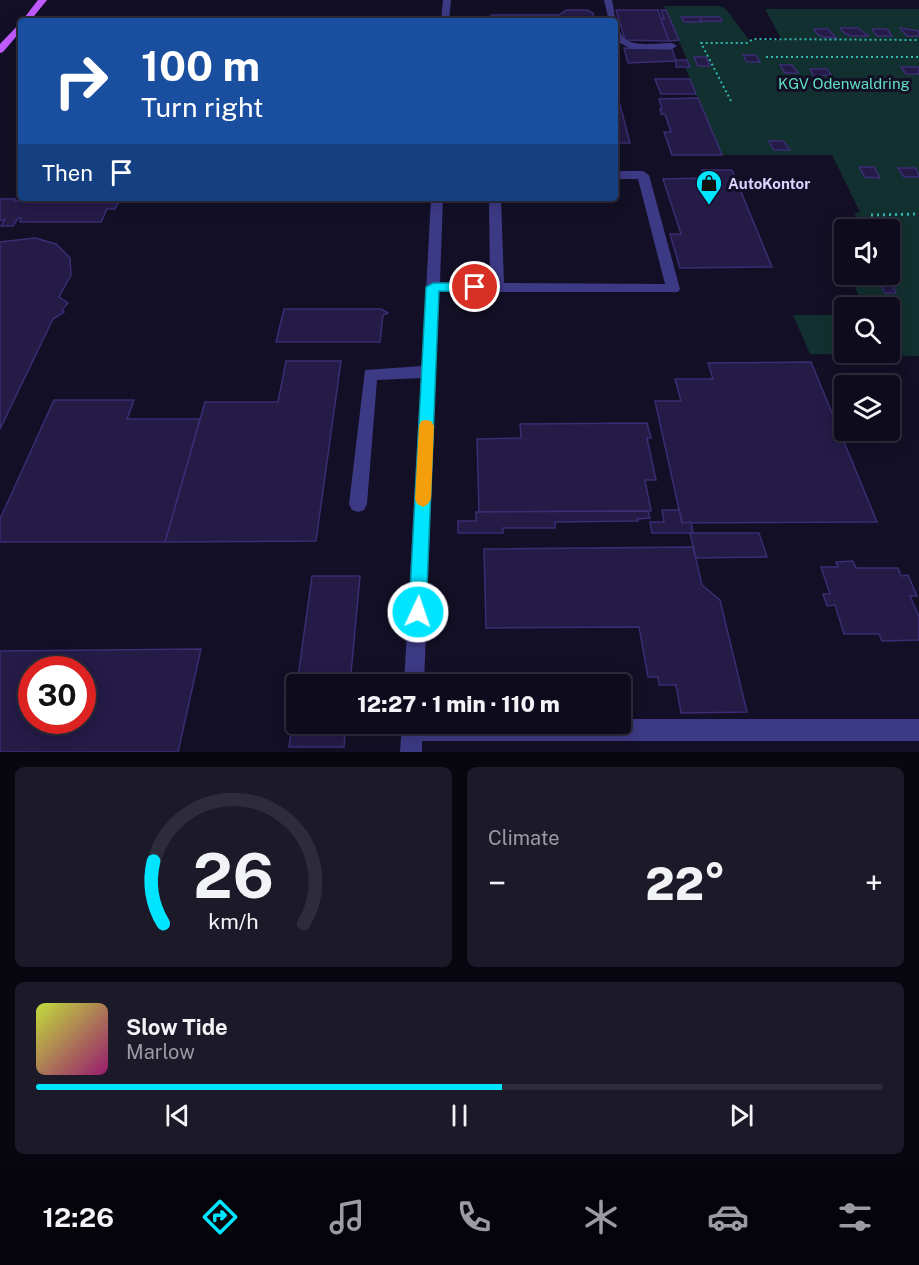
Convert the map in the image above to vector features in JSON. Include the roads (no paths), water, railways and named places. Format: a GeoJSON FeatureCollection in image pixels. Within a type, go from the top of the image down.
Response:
{"type":"FeatureCollection","features":[{"type":"Feature","properties":{"kind":"main road"},"geometry":{"type":"LineString","coordinates":[[28,18],[43,0]]}},
{"type":"Feature","properties":{"kind":"main road"},"geometry":{"type":"LineString","coordinates":[[0,50],[18,29]]}},
{"type":"Feature","properties":{"kind":"street"},"geometry":{"type":"LineString","coordinates":[[445,18],[447,0]]}},
{"type":"Feature","properties":{"kind":"street"},"geometry":{"type":"LineString","coordinates":[[608,0],[612,18]]}},
{"type":"Feature","properties":{"kind":"street"},"geometry":{"type":"LineString","coordinates":[[618,36],[631,46],[672,46]]}},
{"type":"Feature","properties":{"kind":"street"},"geometry":{"type":"LineString","coordinates":[[433,287],[673,289],[643,175],[618,175]]}},
{"type":"Feature","properties":{"kind":"street"},"geometry":{"type":"LineString","coordinates":[[414,674],[437,201]]}},
{"type":"Feature","properties":{"kind":"street"},"geometry":{"type":"LineString","coordinates":[[495,201],[497,287]]}},
{"type":"Feature","properties":{"kind":"street"},"geometry":{"type":"LineString","coordinates":[[358,504],[370,374],[429,372]]}},
{"type":"Feature","properties":{"kind":"street"},"geometry":{"type":"LineString","coordinates":[[631,728],[919,730]]}},
{"type":"Feature","properties":{"kind":"street"},"geometry":{"type":"LineString","coordinates":[[411,752],[412,734]]}},
{"type":"Feature","properties":{"kind":"place","name":"AutoKontor"},"geometry":{"type":"Point","coordinates":[709,206]}},
{"type":"Feature","properties":{"kind":"park label","name":"KGV Odenwaldring"},"geometry":{"type":"Point","coordinates":[844,83]}}]}
